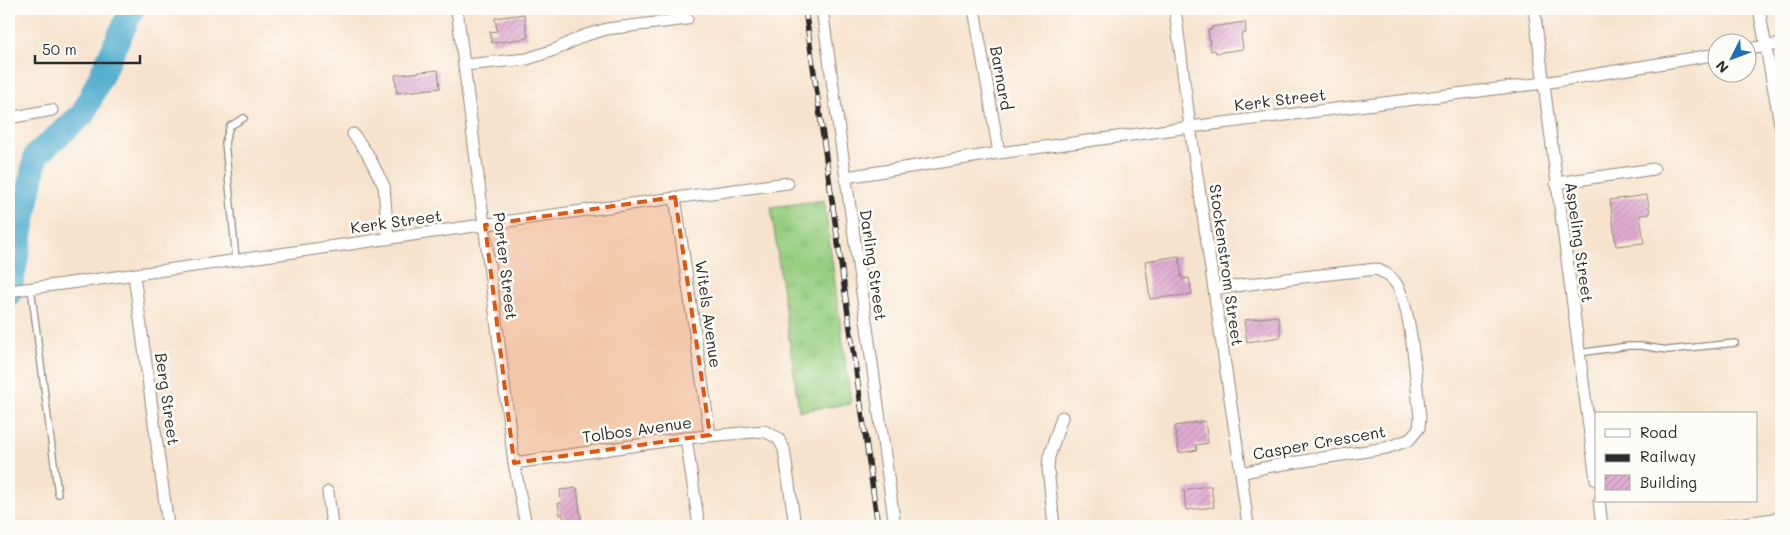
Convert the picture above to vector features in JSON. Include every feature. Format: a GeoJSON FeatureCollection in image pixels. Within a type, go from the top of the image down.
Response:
{"type":"FeatureCollection","features":[{"type":"Feature","properties":{"kind":"street","name":"Porter Street"},"geometry":{"type":"LineString","coordinates":[[457,9],[514,464],[526,526]]}},
{"type":"Feature","properties":{"kind":"street","name":"Darling Street"},"geometry":{"type":"LineString","coordinates":[[822,9],[895,526]]}},
{"type":"Feature","properties":{"kind":"street","name":"Barnard"},"geometry":{"type":"LineString","coordinates":[[974,9],[999,153]]}},
{"type":"Feature","properties":{"kind":"street","name":"Stockenstrom Street"},"geometry":{"type":"LineString","coordinates":[[1175,9],[1190,127],[1242,473],[1248,526]]}},
{"type":"Feature","properties":{"kind":"street","name":"Aspeling Street"},"geometry":{"type":"LineString","coordinates":[[1534,9],[1595,473]]}},
{"type":"Feature","properties":{"kind":"street"},"geometry":{"type":"LineString","coordinates":[[1759,9],[1781,129]]}},
{"type":"Feature","properties":{"kind":"street"},"geometry":{"type":"LineString","coordinates":[[465,64],[527,59],[558,49],[583,36],[607,29],[687,19]]}},
{"type":"Feature","properties":{"kind":"street"},"geometry":{"type":"LineString","coordinates":[[1758,47],[1781,44]]}},
{"type":"Feature","properties":{"kind":"street","name":"Kerk Street"},"geometry":{"type":"LineString","coordinates":[[846,177],[999,153],[1190,127],[1544,83],[1708,56]]}},
{"type":"Feature","properties":{"kind":"street"},"geometry":{"type":"LineString","coordinates":[[9,118],[52,110]]}},
{"type":"Feature","properties":{"kind":"street"},"geometry":{"type":"LineString","coordinates":[[353,134],[367,153],[384,186],[388,239]]}},
{"type":"Feature","properties":{"kind":"street"},"geometry":{"type":"LineString","coordinates":[[1556,183],[1654,170]]}},
{"type":"Feature","properties":{"kind":"street","name":"Kerk Street"},"geometry":{"type":"LineString","coordinates":[[9,291],[134,275],[675,197],[788,183]]}},
{"type":"Feature","properties":{"kind":"street","name":"Witels Avenue"},"geometry":{"type":"LineString","coordinates":[[675,197],[710,436]]}},
{"type":"Feature","properties":{"kind":"street","name":"Casper Crescent"},"geometry":{"type":"LineString","coordinates":[[1214,290],[1376,268],[1387,274],[1395,282],[1403,297],[1408,323],[1420,418],[1419,428],[1409,440],[1386,448],[1272,466],[1242,473]]}},
{"type":"Feature","properties":{"kind":"street","name":"Berg Street"},"geometry":{"type":"LineString","coordinates":[[134,275],[168,526]]}},
{"type":"Feature","properties":{"kind":"street"},"geometry":{"type":"LineString","coordinates":[[1054,526],[1048,468],[1049,456],[1062,417]]}},
{"type":"Feature","properties":{"kind":"street","name":"Tolbos Avenue"},"geometry":{"type":"LineString","coordinates":[[514,464],[686,438],[764,430],[778,438],[784,449],[796,526]]}},
{"type":"Feature","properties":{"kind":"street"},"geometry":{"type":"LineString","coordinates":[[686,438],[698,526]]}},
{"type":"Feature","properties":{"kind":"street"},"geometry":{"type":"LineString","coordinates":[[328,492],[332,526]]}},
{"type":"Feature","properties":{"kind":"street"},"geometry":{"type":"LineString","coordinates":[[1599,502],[1602,526]]}},
{"type":"Feature","properties":{"kind":"street"},"geometry":{"type":"LineString","coordinates":[[1724,526],[1781,518]]}},
{"type":"Feature","properties":{"kind":"lane"},"geometry":{"type":"LineString","coordinates":[[236,260],[225,142],[230,126],[244,118]]}},
{"type":"Feature","properties":{"kind":"lane"},"geometry":{"type":"LineString","coordinates":[[31,288],[58,494]]}},
{"type":"Feature","properties":{"kind":"lane"},"geometry":{"type":"LineString","coordinates":[[1579,353],[1628,346],[1668,350],[1735,343]]}},
{"type":"Feature","properties":{"kind":"highlighted area"},"geometry":{"type":"Polygon","coordinates":[[[675,197],[710,435],[514,463],[485,225],[675,197]]]}},
{"type":"Feature","properties":{"kind":"green space"},"geometry":{"type":"Polygon","coordinates":[[[824,200],[851,404],[799,411],[771,207],[824,200]]]}},
{"type":"Feature","properties":{"kind":"building"},"geometry":{"type":"Polygon","coordinates":[[[524,14],[528,38],[492,43],[490,32],[497,31],[495,18],[524,14]]]}},
{"type":"Feature","properties":{"kind":"building"},"geometry":{"type":"Polygon","coordinates":[[[1245,22],[1246,33],[1241,34],[1243,49],[1216,53],[1215,50],[1211,51],[1208,30],[1212,30],[1212,27],[1245,22]]]}},
{"type":"Feature","properties":{"kind":"building"},"geometry":{"type":"Polygon","coordinates":[[[438,70],[440,88],[397,93],[395,75],[438,70]]]}},
{"type":"Feature","properties":{"kind":"building"},"geometry":{"type":"Polygon","coordinates":[[[1647,195],[1650,214],[1640,215],[1644,243],[1616,246],[1610,200],[1647,195]]]}},
{"type":"Feature","properties":{"kind":"building"},"geometry":{"type":"Polygon","coordinates":[[[1179,256],[1182,279],[1189,278],[1192,294],[1150,299],[1145,261],[1179,256]]]}},
{"type":"Feature","properties":{"kind":"building"},"geometry":{"type":"Polygon","coordinates":[[[1278,316],[1281,337],[1247,342],[1244,320],[1278,316]]]}},
{"type":"Feature","properties":{"kind":"building"},"geometry":{"type":"Polygon","coordinates":[[[1205,421],[1208,443],[1196,445],[1197,450],[1179,453],[1175,426],[1205,421]]]}},
{"type":"Feature","properties":{"kind":"building"},"geometry":{"type":"Polygon","coordinates":[[[1211,486],[1214,507],[1186,510],[1184,490],[1211,486]]]}},
{"type":"Feature","properties":{"kind":"building"},"geometry":{"type":"Polygon","coordinates":[[[577,488],[582,526],[564,526],[563,514],[560,515],[558,503],[561,503],[560,490],[577,488]]]}},
{"type":"Feature","properties":{"kind":"waterway"},"geometry":{"type":"LineString","coordinates":[[9,295],[36,155],[83,114],[132,9]]}},
{"type":"Feature","properties":{"kind":"railway"},"geometry":{"type":"LineString","coordinates":[[805,9],[878,526]]}}]}
